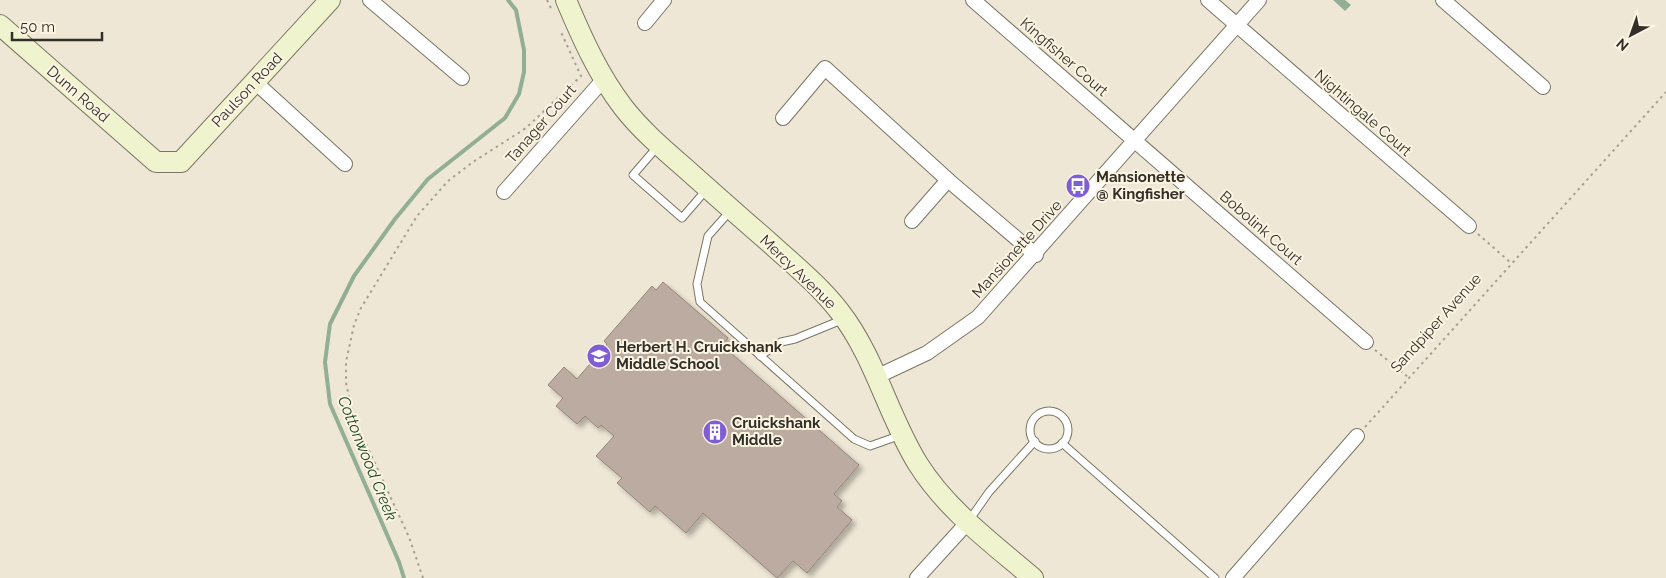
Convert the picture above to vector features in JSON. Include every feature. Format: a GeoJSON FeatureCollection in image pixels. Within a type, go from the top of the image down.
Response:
{"type":"FeatureCollection","features":[{"type":"Feature","properties":{"kind":"street","name":"Paulson Road"},"geometry":{"type":"LineString","coordinates":[[156,162],[180,162],[330,0]]}},
{"type":"Feature","properties":{"kind":"street"},"geometry":{"type":"LineString","coordinates":[[370,0],[462,78]]}},
{"type":"Feature","properties":{"kind":"street"},"geometry":{"type":"LineString","coordinates":[[645,23],[664,0]]}},
{"type":"Feature","properties":{"kind":"street","name":"Kingfisher Court"},"geometry":{"type":"LineString","coordinates":[[973,0],[1134,139]]}},
{"type":"Feature","properties":{"kind":"street","name":"Nightingale Court"},"geometry":{"type":"LineString","coordinates":[[1208,0],[1468,226]]}},
{"type":"Feature","properties":{"kind":"street","name":"Mansionette Drive"},"geometry":{"type":"LineString","coordinates":[[876,377],[927,353],[978,317],[1036,255],[1134,139],[1259,0]]}},
{"type":"Feature","properties":{"kind":"street"},"geometry":{"type":"LineString","coordinates":[[1443,0],[1543,87]]}},
{"type":"Feature","properties":{"kind":"street","name":"Mercy Avenue"},"geometry":{"type":"LineString","coordinates":[[559,6],[582,39],[604,79],[624,108],[659,145],[813,282],[844,319],[876,377],[902,435],[918,464],[940,494],[968,522],[1033,578]]}},
{"type":"Feature","properties":{"kind":"street","name":"Dunn Road"},"geometry":{"type":"LineString","coordinates":[[0,25],[156,162]]}},
{"type":"Feature","properties":{"kind":"street"},"geometry":{"type":"LineString","coordinates":[[783,118],[825,68],[948,180],[1036,255]]}},
{"type":"Feature","properties":{"kind":"street","name":"Tanager Court"},"geometry":{"type":"LineString","coordinates":[[504,192],[604,79]]}},
{"type":"Feature","properties":{"kind":"street"},"geometry":{"type":"LineString","coordinates":[[255,82],[345,164]]}},
{"type":"Feature","properties":{"kind":"street","name":"Bobolink Court"},"geometry":{"type":"LineString","coordinates":[[1134,139],[1366,342]]}},
{"type":"Feature","properties":{"kind":"street"},"geometry":{"type":"LineString","coordinates":[[912,221],[948,180]]}},
{"type":"Feature","properties":{"kind":"street"},"geometry":{"type":"LineString","coordinates":[[1233,578],[1357,436]]}},
{"type":"Feature","properties":{"kind":"street"},"geometry":{"type":"LineString","coordinates":[[917,578],[968,522]]}},
{"type":"Feature","properties":{"kind":"lane"},"geometry":{"type":"LineString","coordinates":[[659,145],[633,175],[682,218],[708,188]]}},
{"type":"Feature","properties":{"kind":"lane"},"geometry":{"type":"LineString","coordinates":[[731,209],[708,236],[697,284],[700,302],[854,439],[870,446],[902,435]]}},
{"type":"Feature","properties":{"kind":"lane"},"geometry":{"type":"LineString","coordinates":[[760,356],[781,342],[795,339],[844,319]]}},
{"type":"Feature","properties":{"kind":"lane"},"geometry":{"type":"LineString","coordinates":[[1051,411],[1063,416],[1068,433],[1062,443],[1051,448],[1039,445],[1035,441],[1032,436],[1032,423],[1039,414],[1051,411]]}},
{"type":"Feature","properties":{"kind":"lane"},"geometry":{"type":"LineString","coordinates":[[968,522],[990,492],[1035,441]]}},
{"type":"Feature","properties":{"kind":"lane"},"geometry":{"type":"LineString","coordinates":[[1062,443],[1216,578]]}},
{"type":"Feature","properties":{"kind":"path"},"geometry":{"type":"LineString","coordinates":[[547,0],[559,6]]}},
{"type":"Feature","properties":{"kind":"path"},"geometry":{"type":"LineString","coordinates":[[423,578],[409,537],[355,420],[346,383],[348,346],[361,308],[417,216],[448,182],[473,162],[526,128],[581,76],[560,28]]}},
{"type":"Feature","properties":{"kind":"path","name":"Sandpiper Avenue"},"geometry":{"type":"LineString","coordinates":[[1357,436],[1666,92]]}},
{"type":"Feature","properties":{"kind":"path"},"geometry":{"type":"LineString","coordinates":[[1468,226],[1511,263]]}},
{"type":"Feature","properties":{"kind":"path"},"geometry":{"type":"LineString","coordinates":[[1366,342],[1408,378]]}},
{"type":"Feature","properties":{"kind":"shaded area"},"geometry":{"type":"Polygon","coordinates":[[[1333,0],[1345,0],[1351,5],[1345,11],[1333,0]]]}},
{"type":"Feature","properties":{"kind":"building","name":"Cruickshank Middle"},"geometry":{"type":"Polygon","coordinates":[[[663,282],[728,338],[723,346],[859,465],[834,494],[842,501],[837,507],[852,520],[807,573],[793,561],[777,578],[703,513],[686,533],[655,506],[650,512],[617,483],[622,478],[596,456],[614,436],[601,425],[598,428],[585,416],[577,424],[556,406],[563,398],[548,385],[564,367],[577,379],[607,344],[604,341],[652,286],[656,290],[663,282]]]}},
{"type":"Feature","properties":{"kind":"waterway","name":"Cottonwood Creek"},"geometry":{"type":"LineString","coordinates":[[404,578],[399,562],[330,404],[325,362],[330,324],[354,276],[395,219],[428,179],[505,118],[519,94],[524,72],[524,50],[516,10],[508,0]]}},
{"type":"Feature","properties":{"kind":"place","name":"Mansionette @ Kingfisher"},"geometry":{"type":"Point","coordinates":[1078,186]}},
{"type":"Feature","properties":{"kind":"place","name":"Herbert H. Cruickshank Middle School"},"geometry":{"type":"Point","coordinates":[599,356]}},
{"type":"Feature","properties":{"kind":"place","name":"Cruickshank Middle"},"geometry":{"type":"Point","coordinates":[715,432]}}]}
